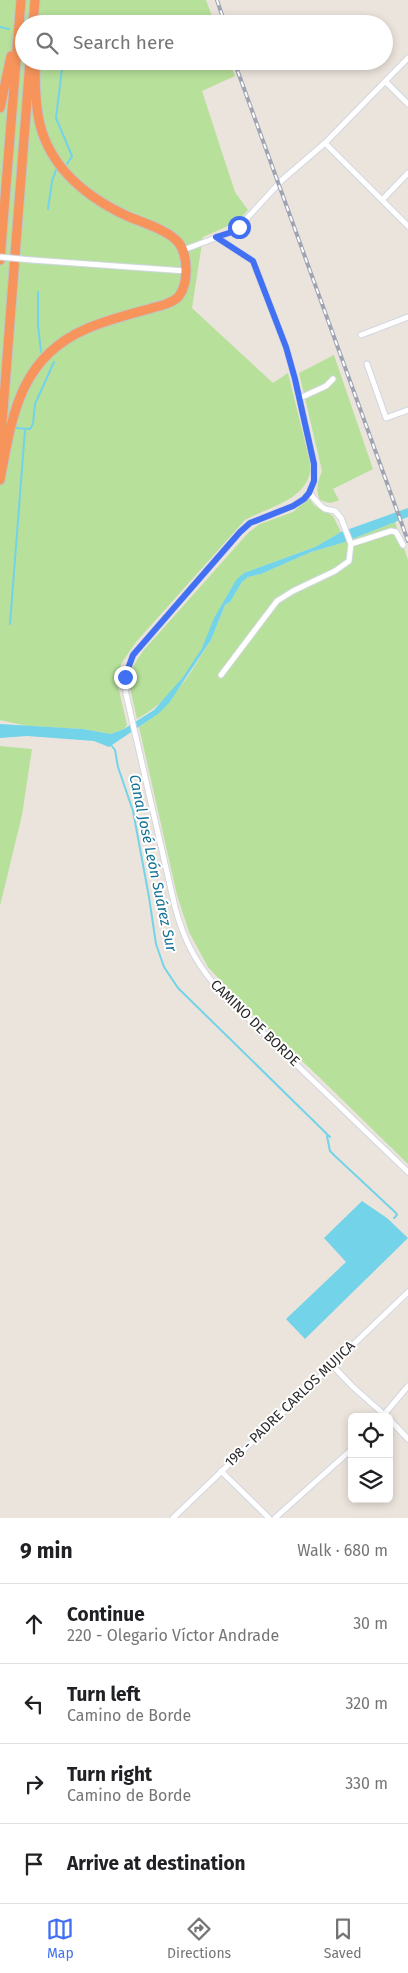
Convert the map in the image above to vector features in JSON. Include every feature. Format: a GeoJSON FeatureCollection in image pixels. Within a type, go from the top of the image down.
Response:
{"type":"FeatureCollection","features":[{"type":"Feature","properties":{"kind":"highway"},"geometry":{"type":"LineString","coordinates":[[20,14],[21,0]]}},
{"type":"Feature","properties":{"kind":"highway"},"geometry":{"type":"LineString","coordinates":[[34,15],[35,0]]}},
{"type":"Feature","properties":{"kind":"highway"},"geometry":{"type":"LineString","coordinates":[[0,108],[15,38]]}},
{"type":"Feature","properties":{"kind":"highway"},"geometry":{"type":"LineString","coordinates":[[0,259],[15,70]]}},
{"type":"Feature","properties":{"kind":"highway"},"geometry":{"type":"LineString","coordinates":[[0,450],[29,70]]}},
{"type":"Feature","properties":{"kind":"highway"},"geometry":{"type":"LineString","coordinates":[[0,480],[16,405],[36,368],[59,345],[86,328],[166,304],[178,298],[181,294],[186,272],[183,250],[179,243],[171,236],[93,198],[73,182],[62,169],[49,149],[38,116],[35,70]]}},
{"type":"Feature","properties":{"kind":"street"},"geometry":{"type":"LineString","coordinates":[[183,250],[229,233],[239,227],[293,169],[325,144],[408,58]]}},
{"type":"Feature","properties":{"kind":"street"},"geometry":{"type":"LineString","coordinates":[[385,81],[408,104]]}},
{"type":"Feature","properties":{"kind":"street"},"geometry":{"type":"LineString","coordinates":[[325,144],[408,226]]}},
{"type":"Feature","properties":{"kind":"street"},"geometry":{"type":"LineString","coordinates":[[382,200],[408,173]]}},
{"type":"Feature","properties":{"kind":"street"},"geometry":{"type":"LineString","coordinates":[[216,237],[253,261],[286,347],[300,398],[314,464],[314,481],[309,493],[325,509],[338,514],[350,543],[349,561],[341,568],[293,591],[277,601],[221,675]]}},
{"type":"Feature","properties":{"kind":"street"},"geometry":{"type":"LineString","coordinates":[[0,259],[186,272]]}},
{"type":"Feature","properties":{"kind":"street"},"geometry":{"type":"LineString","coordinates":[[361,335],[408,317]]}},
{"type":"Feature","properties":{"kind":"street"},"geometry":{"type":"LineString","coordinates":[[367,364],[386,418],[408,410]]}},
{"type":"Feature","properties":{"kind":"street"},"geometry":{"type":"LineString","coordinates":[[300,398],[326,386],[333,379]]}},
{"type":"Feature","properties":{"kind":"street","name":"CAMINO DE BORDE"},"geometry":{"type":"LineString","coordinates":[[309,493],[304,499],[293,506],[260,518],[244,528],[133,655],[125,677],[125,686],[175,907],[181,930],[195,959],[208,978],[224,995],[408,1172]]}},
{"type":"Feature","properties":{"kind":"street"},"geometry":{"type":"LineString","coordinates":[[350,543],[391,531],[396,532],[403,545]]}},
{"type":"Feature","properties":{"kind":"street","name":"198 - PADRE CARLOS MUJICA"},"geometry":{"type":"LineString","coordinates":[[173,1518],[408,1292]]}},
{"type":"Feature","properties":{"kind":"street"},"geometry":{"type":"LineString","coordinates":[[331,1364],[381,1413]]}},
{"type":"Feature","properties":{"kind":"street"},"geometry":{"type":"LineString","coordinates":[[386,1413],[408,1386]]}},
{"type":"Feature","properties":{"kind":"street"},"geometry":{"type":"LineString","coordinates":[[393,1424],[408,1439]]}},
{"type":"Feature","properties":{"kind":"street"},"geometry":{"type":"LineString","coordinates":[[275,1518],[348,1453]]}},
{"type":"Feature","properties":{"kind":"street"},"geometry":{"type":"LineString","coordinates":[[221,1471],[269,1518]]}},
{"type":"Feature","properties":{"kind":"green space"},"geometry":{"type":"Polygon","coordinates":[[[0,0],[206,0],[212,15],[15,15],[15,70],[233,70],[235,76],[202,91],[235,192],[248,210],[237,222],[203,237],[192,308],[273,383],[288,373],[311,466],[309,478],[296,494],[287,500],[245,520],[136,642],[121,664],[118,686],[127,725],[124,729],[111,734],[83,729],[27,726],[0,720],[0,0]]]}},
{"type":"Feature","properties":{"kind":"green space"},"geometry":{"type":"Polygon","coordinates":[[[334,355],[373,469],[333,489],[339,500],[330,503],[320,500],[318,496],[319,479],[322,471],[299,373],[334,355]]]}},
{"type":"Feature","properties":{"kind":"green space"},"geometry":{"type":"Polygon","coordinates":[[[309,498],[314,505],[333,516],[341,532],[315,547],[244,573],[225,599],[203,646],[183,678],[167,697],[137,719],[129,683],[132,668],[143,651],[249,532],[260,524],[293,512],[309,498]]]}},
{"type":"Feature","properties":{"kind":"green space"},"geometry":{"type":"Polygon","coordinates":[[[395,522],[408,560],[408,1164],[246,1008],[208,967],[189,932],[177,895],[139,727],[158,714],[187,678],[211,640],[225,605],[230,602],[242,582],[248,577],[261,574],[311,552],[342,543],[395,522]]]}},
{"type":"Feature","properties":{"kind":"green space"},"geometry":{"type":"Polygon","coordinates":[[[0,746],[32,749],[22,815],[0,906],[0,746]]]}},
{"type":"Feature","properties":{"kind":"water"},"geometry":{"type":"Polygon","coordinates":[[[408,508],[408,517],[342,543],[311,552],[261,574],[248,577],[242,582],[230,602],[225,605],[211,640],[169,703],[158,714],[109,747],[94,741],[27,736],[0,738],[0,724],[83,729],[111,734],[124,729],[154,710],[183,677],[202,648],[214,618],[236,580],[244,573],[315,547],[341,532],[408,508]]]}},
{"type":"Feature","properties":{"kind":"water"},"geometry":{"type":"Polygon","coordinates":[[[362,1201],[387,1218],[408,1238],[305,1339],[286,1319],[346,1262],[324,1238],[362,1201]]]}},
{"type":"Feature","properties":{"kind":"waterway"},"geometry":{"type":"LineString","coordinates":[[0,27],[9,29]]}},
{"type":"Feature","properties":{"kind":"waterway"},"geometry":{"type":"LineString","coordinates":[[62,70],[56,118],[72,156],[67,164]]}},
{"type":"Feature","properties":{"kind":"waterway"},"geometry":{"type":"LineString","coordinates":[[48,209],[52,181],[56,170]]}},
{"type":"Feature","properties":{"kind":"waterway"},"geometry":{"type":"LineString","coordinates":[[38,292],[38,325],[41,352]]}},
{"type":"Feature","properties":{"kind":"waterway"},"geometry":{"type":"LineString","coordinates":[[16,428],[30,429],[33,424],[35,404],[54,362]]}},
{"type":"Feature","properties":{"kind":"waterway"},"geometry":{"type":"LineString","coordinates":[[10,624],[25,430]]}},
{"type":"Feature","properties":{"kind":"waterway","name":"Canal José León Suárez Sur"},"geometry":{"type":"LineString","coordinates":[[111,745],[115,750],[118,767],[133,811],[156,944],[164,967],[178,988],[330,1137]]}},
{"type":"Feature","properties":{"kind":"waterway"},"geometry":{"type":"LineString","coordinates":[[327,1136],[330,1151],[396,1213],[397,1215],[394,1218]]}},
{"type":"Feature","properties":{"kind":"railway"},"geometry":{"type":"LineString","coordinates":[[217,0],[222,15]]}},
{"type":"Feature","properties":{"kind":"railway"},"geometry":{"type":"LineString","coordinates":[[237,70],[408,541]]}},
{"type":"Feature","properties":{"kind":"route"},"geometry":{"type":"LineString","coordinates":[[125,677],[127,667],[133,655],[240,532],[250,523],[260,518],[299,503],[309,493],[314,481],[313,458],[295,379],[286,347],[253,261],[216,237],[229,233],[239,227]]}}]}
